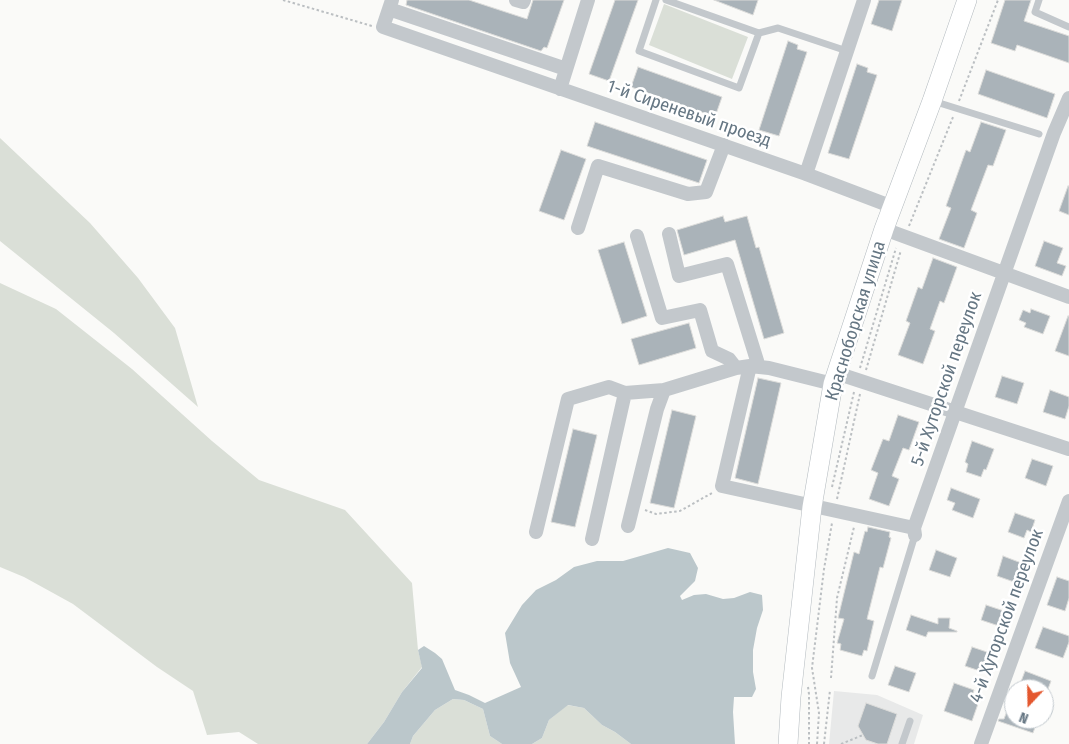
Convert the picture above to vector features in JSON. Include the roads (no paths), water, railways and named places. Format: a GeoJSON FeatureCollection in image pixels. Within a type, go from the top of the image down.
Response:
{"type":"FeatureCollection","features":[{"type":"Feature","properties":{"kind":"street"},"geometry":{"type":"LineString","coordinates":[[516,0],[523,2],[524,0]]}},
{"type":"Feature","properties":{"kind":"street"},"geometry":{"type":"LineString","coordinates":[[560,89],[588,0]]}},
{"type":"Feature","properties":{"kind":"street"},"geometry":{"type":"LineString","coordinates":[[806,174],[864,0]]}},
{"type":"Feature","properties":{"kind":"street","name":"Красноборская улица"},"geometry":{"type":"LineString","coordinates":[[788,744],[791,697],[824,509],[835,378],[896,234],[893,207],[967,0]]}},
{"type":"Feature","properties":{"kind":"street"},"geometry":{"type":"LineString","coordinates":[[391,4],[566,69]]}},
{"type":"Feature","properties":{"kind":"street","name":"1-й Сиреневый проезд"},"geometry":{"type":"LineString","coordinates":[[391,4],[383,27],[724,145],[893,207]]}},
{"type":"Feature","properties":{"kind":"street","name":"5-й Хуторской переулок"},"geometry":{"type":"LineString","coordinates":[[915,531],[1054,133],[1069,98]]}},
{"type":"Feature","properties":{"kind":"street"},"geometry":{"type":"LineString","coordinates":[[578,228],[598,166],[688,194],[706,192],[724,145]]}},
{"type":"Feature","properties":{"kind":"street"},"geometry":{"type":"LineString","coordinates":[[669,234],[679,276],[727,264],[749,367],[722,486],[915,531]]}},
{"type":"Feature","properties":{"kind":"street"},"geometry":{"type":"LineString","coordinates":[[896,234],[1069,297]]}},
{"type":"Feature","properties":{"kind":"street"},"geometry":{"type":"LineString","coordinates":[[637,236],[662,318],[700,310],[712,351],[749,367],[860,380],[1069,448]]}},
{"type":"Feature","properties":{"kind":"street"},"geometry":{"type":"LineString","coordinates":[[536,532],[568,399],[608,387],[625,393],[664,390],[749,367]]}},
{"type":"Feature","properties":{"kind":"street"},"geometry":{"type":"LineString","coordinates":[[628,526],[657,409],[664,390]]}},
{"type":"Feature","properties":{"kind":"street"},"geometry":{"type":"LineString","coordinates":[[592,539],[625,393]]}},
{"type":"Feature","properties":{"kind":"street","name":"4-й Хуторской переулок"},"geometry":{"type":"LineString","coordinates":[[981,744],[1069,502]]}},
{"type":"Feature","properties":{"kind":"lane"},"geometry":{"type":"LineString","coordinates":[[656,0],[640,51],[739,88],[759,33]]}},
{"type":"Feature","properties":{"kind":"lane"},"geometry":{"type":"LineString","coordinates":[[666,0],[759,33],[778,28],[847,51]]}},
{"type":"Feature","properties":{"kind":"lane"},"geometry":{"type":"LineString","coordinates":[[1039,0],[1035,12],[1069,27]]}},
{"type":"Feature","properties":{"kind":"lane"},"geometry":{"type":"LineString","coordinates":[[932,100],[1039,134]]}},
{"type":"Feature","properties":{"kind":"lane","name":"5-й Хуторской переулок"},"geometry":{"type":"LineString","coordinates":[[872,676],[915,531]]}},
{"type":"Feature","properties":{"kind":"lane"},"geometry":{"type":"LineString","coordinates":[[902,744],[910,721]]}}]}
